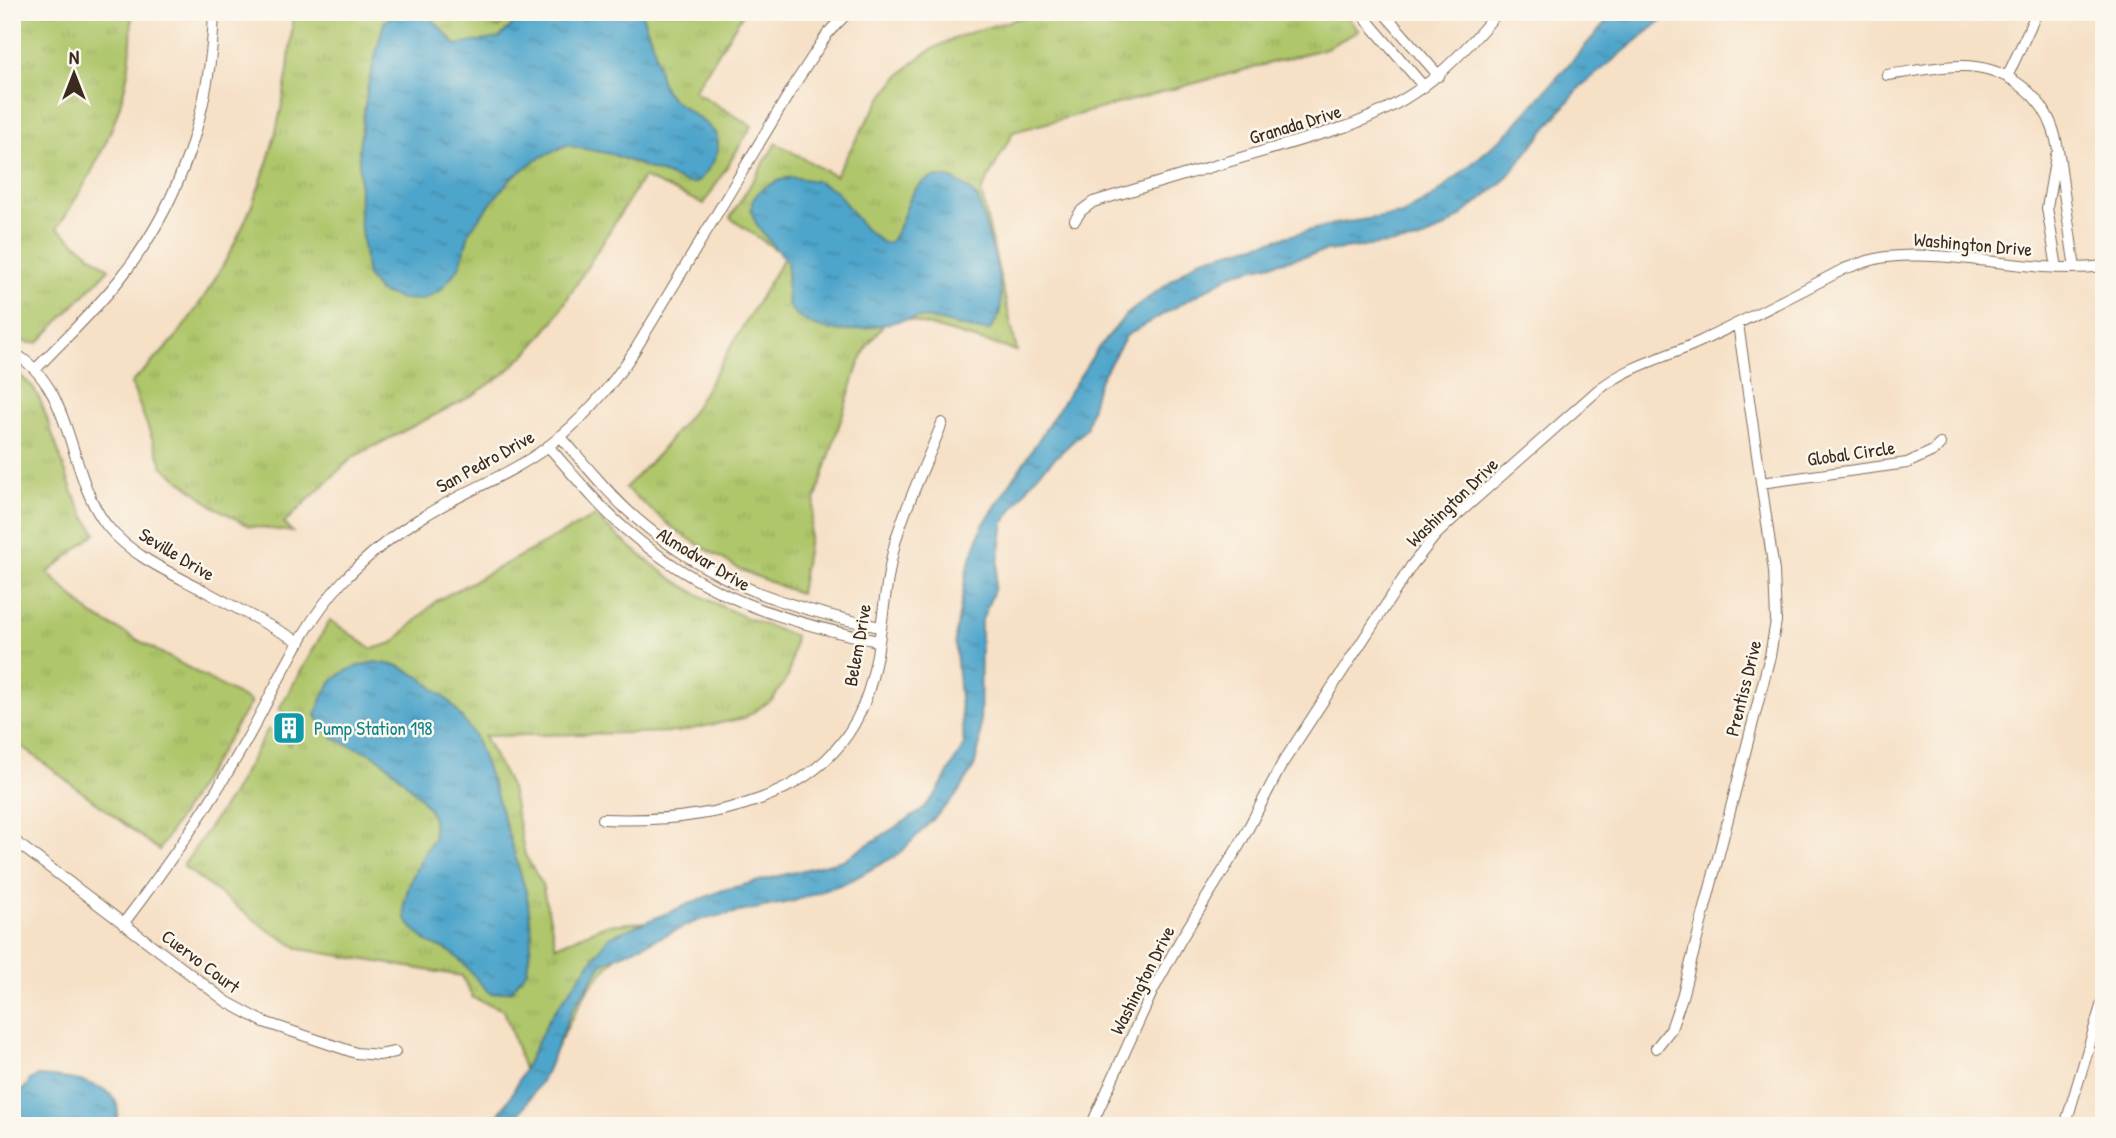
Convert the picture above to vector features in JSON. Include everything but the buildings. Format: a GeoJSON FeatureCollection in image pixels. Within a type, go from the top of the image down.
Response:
{"type":"FeatureCollection","features":[{"type":"Feature","properties":{"kind":"street"},"geometry":{"type":"LineString","coordinates":[[36,369],[123,276],[168,205],[187,160],[201,116],[211,58],[214,12]]}},
{"type":"Feature","properties":{"kind":"street","name":"San Pedro Drive"},"geometry":{"type":"LineString","coordinates":[[123,924],[193,828],[222,782],[300,642],[335,591],[387,540],[428,513],[509,471],[548,446],[590,409],[627,363],[796,82],[828,33],[848,12]]}},
{"type":"Feature","properties":{"kind":"street"},"geometry":{"type":"LineString","coordinates":[[1360,12],[1424,87]]}},
{"type":"Feature","properties":{"kind":"street"},"geometry":{"type":"LineString","coordinates":[[1383,12],[1439,76]]}},
{"type":"Feature","properties":{"kind":"street","name":"Granada Drive"},"geometry":{"type":"LineString","coordinates":[[1075,219],[1093,202],[1348,127],[1383,112],[1439,76],[1498,12]]}},
{"type":"Feature","properties":{"kind":"street"},"geometry":{"type":"LineString","coordinates":[[2007,77],[2037,12]]}},
{"type":"Feature","properties":{"kind":"street"},"geometry":{"type":"LineString","coordinates":[[1887,75],[1960,65],[1996,72],[2030,92],[2043,108],[2053,128],[2075,268]]}},
{"type":"Feature","properties":{"kind":"street"},"geometry":{"type":"LineString","coordinates":[[2057,268],[2047,208],[2058,148]]}},
{"type":"Feature","properties":{"kind":"street","name":"Washington Drive"},"geometry":{"type":"LineString","coordinates":[[1091,1126],[1153,990],[1181,939],[1240,844],[1282,764],[1412,565],[1457,515],[1552,430],[1615,377],[1738,324],[1844,269],[1885,258],[1940,258],[2057,268],[2104,266]]}},
{"type":"Feature","properties":{"kind":"street","name":"Prentiss Drive"},"geometry":{"type":"LineString","coordinates":[[1656,1048],[1671,1029],[1682,997],[1770,656],[1776,608],[1774,571],[1738,324]]}},
{"type":"Feature","properties":{"kind":"street","name":"Seville Drive"},"geometry":{"type":"LineString","coordinates":[[12,352],[36,369],[52,392],[88,491],[99,514],[117,537],[132,550],[162,568],[300,642]]}},
{"type":"Feature","properties":{"kind":"street","name":"Belem Drive"},"geometry":{"type":"LineString","coordinates":[[603,819],[664,820],[746,804],[779,793],[806,776],[838,747],[859,714],[874,671],[887,578],[897,536],[943,423]]}},
{"type":"Feature","properties":{"kind":"street","name":"Almodvar Drive"},"geometry":{"type":"LineString","coordinates":[[560,436],[615,498],[637,519],[682,553],[774,600],[808,612],[880,627]]}},
{"type":"Feature","properties":{"kind":"street","name":"Global Circle"},"geometry":{"type":"LineString","coordinates":[[1761,483],[1907,463],[1933,451],[1940,444]]}},
{"type":"Feature","properties":{"kind":"street","name":"Almodvar Drive"},"geometry":{"type":"LineString","coordinates":[[548,446],[588,492],[625,528],[670,563],[703,583],[743,604],[790,621],[878,641]]}},
{"type":"Feature","properties":{"kind":"street","name":"Cuervo Court"},"geometry":{"type":"LineString","coordinates":[[12,839],[248,1016],[356,1052],[379,1055],[395,1052]]}},
{"type":"Feature","properties":{"kind":"street"},"geometry":{"type":"LineString","coordinates":[[2065,1126],[2104,996]]}},
{"type":"Feature","properties":{"kind":"green space"},"geometry":{"type":"Polygon","coordinates":[[[12,12],[132,12],[131,50],[121,102],[94,168],[57,228],[109,269],[38,343],[27,343],[12,336],[12,12]]]}},
{"type":"Feature","properties":{"kind":"green space"},"geometry":{"type":"Polygon","coordinates":[[[293,12],[475,12],[499,28],[508,12],[744,12],[694,91],[752,126],[704,204],[643,177],[553,322],[530,350],[504,374],[472,396],[353,457],[284,523],[292,532],[249,526],[213,506],[163,467],[131,383],[176,337],[225,262],[244,223],[260,184],[283,100],[290,57],[293,12]]]}},
{"type":"Feature","properties":{"kind":"green space"},"geometry":{"type":"Polygon","coordinates":[[[1041,12],[1343,12],[1359,31],[1326,48],[1013,132],[981,192],[1017,351],[891,315],[866,348],[857,369],[815,501],[800,594],[741,570],[678,532],[625,488],[659,453],[692,412],[785,256],[730,218],[776,143],[835,176],[876,106],[916,60],[959,37],[1041,12]]]}},
{"type":"Feature","properties":{"kind":"green space"},"geometry":{"type":"Polygon","coordinates":[[[12,368],[33,387],[41,402],[73,493],[96,533],[48,573],[92,615],[251,702],[159,850],[12,739],[12,368]]]}},
{"type":"Feature","properties":{"kind":"green space"},"geometry":{"type":"Polygon","coordinates":[[[595,516],[619,538],[685,587],[734,612],[795,636],[789,675],[773,699],[744,718],[678,732],[484,736],[511,788],[525,855],[542,884],[556,946],[606,925],[686,919],[617,956],[588,989],[553,1054],[530,1087],[504,1010],[473,998],[462,976],[300,949],[265,928],[183,866],[232,794],[268,729],[289,745],[300,725],[279,709],[330,620],[372,649],[393,643],[436,601],[595,516]]]}},
{"type":"Feature","properties":{"kind":"water"},"geometry":{"type":"Polygon","coordinates":[[[397,12],[426,12],[456,45],[499,38],[525,12],[642,12],[665,90],[712,129],[717,138],[718,149],[713,162],[696,183],[687,183],[611,154],[566,145],[537,159],[510,179],[470,230],[460,266],[441,290],[422,300],[401,299],[379,292],[367,276],[360,220],[359,147],[368,85],[384,22],[397,12]]]}},
{"type":"Feature","properties":{"kind":"water"},"geometry":{"type":"Polygon","coordinates":[[[1615,12],[1672,12],[1580,87],[1502,183],[1448,226],[1420,240],[1326,251],[1235,273],[1126,336],[1098,384],[1086,429],[1036,476],[1004,522],[994,590],[981,622],[980,744],[974,767],[956,796],[899,854],[848,882],[794,901],[699,920],[603,963],[572,1010],[546,1073],[512,1126],[491,1126],[511,1096],[549,1019],[609,937],[723,890],[843,860],[921,811],[936,794],[964,745],[955,638],[967,570],[982,527],[1098,348],[1127,314],[1199,260],[1334,224],[1402,214],[1433,197],[1510,131],[1615,12]]]}},
{"type":"Feature","properties":{"kind":"water"},"geometry":{"type":"Polygon","coordinates":[[[790,177],[816,181],[835,190],[864,228],[883,243],[890,242],[894,237],[911,197],[926,181],[944,177],[962,184],[978,199],[999,279],[1001,308],[990,330],[917,318],[847,331],[820,328],[799,317],[788,304],[787,261],[765,236],[752,213],[752,203],[757,193],[790,177]]]}},
{"type":"Feature","properties":{"kind":"water"},"geometry":{"type":"Polygon","coordinates":[[[375,662],[399,666],[420,677],[451,703],[474,735],[495,790],[527,895],[532,935],[527,970],[512,990],[491,994],[455,955],[429,943],[408,922],[404,910],[405,900],[412,877],[434,838],[432,816],[415,792],[386,764],[372,754],[333,737],[316,715],[325,693],[336,678],[352,668],[375,662]]]}},
{"type":"Feature","properties":{"kind":"water"},"geometry":{"type":"Polygon","coordinates":[[[39,1076],[79,1081],[105,1090],[114,1098],[118,1109],[115,1123],[112,1126],[12,1126],[12,1096],[25,1088],[30,1080],[39,1076]]]}},
{"type":"Feature","properties":{"kind":"place","name":"Pump Station 198"},"geometry":{"type":"Point","coordinates":[289,728]}}]}
